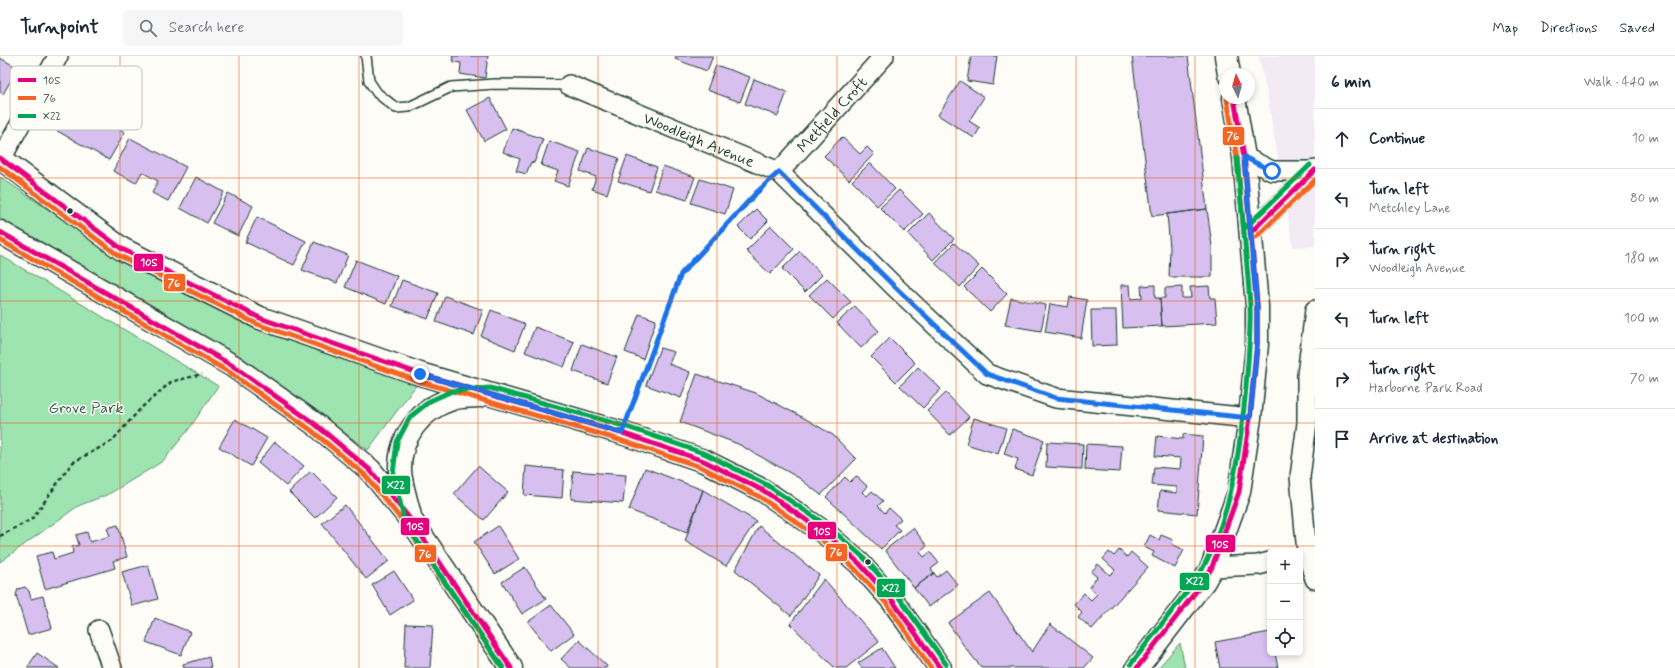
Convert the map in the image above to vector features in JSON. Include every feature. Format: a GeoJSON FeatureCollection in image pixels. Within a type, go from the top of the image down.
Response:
{"type":"FeatureCollection","features":[{"type":"Feature","properties":{"kind":"main road"},"geometry":{"type":"LineString","coordinates":[[1226,56],[1228,68]]}},
{"type":"Feature","properties":{"kind":"main road"},"geometry":{"type":"LineString","coordinates":[[1137,668],[1187,605],[1212,567],[1239,492],[1250,418],[1257,344],[1257,306],[1244,157],[1235,104]]}},
{"type":"Feature","properties":{"kind":"main road"},"geometry":{"type":"LineString","coordinates":[[0,159],[122,249],[260,318],[420,374],[622,433],[710,464],[764,492],[825,533],[859,563],[892,600],[940,668]]}},
{"type":"Feature","properties":{"kind":"main road"},"geometry":{"type":"LineString","coordinates":[[0,232],[233,366],[315,424],[364,465],[411,520],[508,667]]}},
{"type":"Feature","properties":{"kind":"main road"},"geometry":{"type":"LineString","coordinates":[[411,520],[400,471],[404,444],[416,420],[434,406],[453,398],[489,395]]}},
{"type":"Feature","properties":{"kind":"street"},"geometry":{"type":"LineString","coordinates":[[52,66],[58,56]]}},
{"type":"Feature","properties":{"kind":"street","name":"Metfield Croft"},"geometry":{"type":"LineString","coordinates":[[779,172],[884,56]]}},
{"type":"Feature","properties":{"kind":"street","name":"Woodleigh Avenue"},"geometry":{"type":"LineString","coordinates":[[569,85],[779,172],[894,286],[987,374],[1056,398],[1250,418]]}},
{"type":"Feature","properties":{"kind":"street"},"geometry":{"type":"LineString","coordinates":[[0,159],[16,130]]}},
{"type":"Feature","properties":{"kind":"street"},"geometry":{"type":"LineString","coordinates":[[1244,157],[1272,171],[1314,170]]}},
{"type":"Feature","properties":{"kind":"street"},"geometry":{"type":"LineString","coordinates":[[1251,232],[1314,170]]}},
{"type":"Feature","properties":{"kind":"street"},"geometry":{"type":"LineString","coordinates":[[1315,310],[1307,375],[1307,423],[1300,476],[1304,554],[1315,579]]}},
{"type":"Feature","properties":{"kind":"street"},"geometry":{"type":"LineString","coordinates":[[1212,567],[1258,565],[1267,563]]}},
{"type":"Feature","properties":{"kind":"street"},"geometry":{"type":"LineString","coordinates":[[99,630],[112,668]]}},
{"type":"Feature","properties":{"kind":"lane"},"geometry":{"type":"LineString","coordinates":[[366,56],[369,81],[377,93],[396,108],[409,107],[451,87],[495,84],[569,85]]}},
{"type":"Feature","properties":{"kind":"path"},"geometry":{"type":"LineString","coordinates":[[622,433],[681,274],[757,192],[779,172]]}},
{"type":"Feature","properties":{"kind":"path"},"geometry":{"type":"LineString","coordinates":[[0,536],[32,518],[72,464],[112,441],[141,408],[171,382],[233,366]]}},
{"type":"Feature","properties":{"kind":"shaded area"},"geometry":{"type":"Polygon","coordinates":[[[1259,56],[1315,56],[1315,246],[1293,247],[1267,94],[1259,56]]]}},
{"type":"Feature","properties":{"kind":"green space"},"geometry":{"type":"Polygon","coordinates":[[[0,177],[121,259],[417,384],[368,450],[246,361],[0,218],[0,177]]]}},
{"type":"Feature","properties":{"kind":"green space","name":"Grove Park"},"geometry":{"type":"Polygon","coordinates":[[[0,255],[218,386],[189,429],[163,461],[109,494],[78,506],[0,562],[0,255]]]}},
{"type":"Feature","properties":{"kind":"green space"},"geometry":{"type":"Polygon","coordinates":[[[1180,643],[1185,668],[1158,668],[1180,643]]]}},
{"type":"Feature","properties":{"kind":"building"},"geometry":{"type":"Polygon","coordinates":[[[452,56],[488,56],[485,78],[460,74],[461,63],[454,62],[452,56]]]}},
{"type":"Feature","properties":{"kind":"building"},"geometry":{"type":"Polygon","coordinates":[[[676,56],[713,56],[707,71],[675,59],[676,56]]]}},
{"type":"Feature","properties":{"kind":"building"},"geometry":{"type":"Polygon","coordinates":[[[971,56],[997,56],[993,85],[967,81],[971,56]]]}},
{"type":"Feature","properties":{"kind":"building"},"geometry":{"type":"Polygon","coordinates":[[[1132,56],[1188,56],[1207,209],[1152,216],[1132,56]]]}},
{"type":"Feature","properties":{"kind":"building"},"geometry":{"type":"Polygon","coordinates":[[[0,58],[14,66],[10,66],[10,82],[3,94],[0,92],[0,58]]]}},
{"type":"Feature","properties":{"kind":"building"},"geometry":{"type":"Polygon","coordinates":[[[716,65],[750,77],[740,102],[707,90],[716,65]]]}},
{"type":"Feature","properties":{"kind":"building"},"geometry":{"type":"Polygon","coordinates":[[[754,79],[787,92],[778,116],[745,104],[754,79]]]}},
{"type":"Feature","properties":{"kind":"building"},"geometry":{"type":"Polygon","coordinates":[[[960,81],[984,97],[969,121],[980,128],[974,138],[938,115],[960,81]]]}},
{"type":"Feature","properties":{"kind":"building"},"geometry":{"type":"Polygon","coordinates":[[[490,98],[506,129],[484,141],[467,110],[490,98]]]}},
{"type":"Feature","properties":{"kind":"building"},"geometry":{"type":"Polygon","coordinates":[[[512,128],[543,139],[534,163],[531,162],[526,174],[516,171],[520,159],[503,152],[512,128]]]}},
{"type":"Feature","properties":{"kind":"building"},"geometry":{"type":"Polygon","coordinates":[[[56,130],[121,130],[125,132],[109,160],[56,130]]]}},
{"type":"Feature","properties":{"kind":"building"},"geometry":{"type":"Polygon","coordinates":[[[842,137],[860,154],[867,147],[874,154],[849,180],[824,156],[842,137]]]}},
{"type":"Feature","properties":{"kind":"building"},"geometry":{"type":"Polygon","coordinates":[[[130,138],[186,167],[168,201],[152,193],[158,181],[142,172],[136,183],[113,171],[130,138]]]}},
{"type":"Feature","properties":{"kind":"building"},"geometry":{"type":"Polygon","coordinates":[[[549,141],[580,152],[568,186],[554,181],[558,171],[541,165],[549,141]]]}},
{"type":"Feature","properties":{"kind":"building"},"geometry":{"type":"Polygon","coordinates":[[[588,148],[619,158],[607,194],[592,189],[596,177],[580,171],[588,148]]]}},
{"type":"Feature","properties":{"kind":"building"},"geometry":{"type":"Polygon","coordinates":[[[627,156],[657,167],[649,191],[618,181],[627,156]]]}},
{"type":"Feature","properties":{"kind":"building"},"geometry":{"type":"Polygon","coordinates":[[[870,163],[895,189],[877,206],[852,181],[870,163]]]}},
{"type":"Feature","properties":{"kind":"building"},"geometry":{"type":"Polygon","coordinates":[[[663,166],[695,177],[687,200],[655,190],[663,166]]]}},
{"type":"Feature","properties":{"kind":"building"},"geometry":{"type":"Polygon","coordinates":[[[196,177],[224,192],[207,223],[180,208],[196,177]]]}},
{"type":"Feature","properties":{"kind":"building"},"geometry":{"type":"Polygon","coordinates":[[[700,179],[733,190],[725,214],[691,203],[700,179]]]}},
{"type":"Feature","properties":{"kind":"building"},"geometry":{"type":"Polygon","coordinates":[[[899,190],[923,214],[904,232],[880,208],[899,190]]]}},
{"type":"Feature","properties":{"kind":"building"},"geometry":{"type":"Polygon","coordinates":[[[228,193],[253,206],[238,236],[212,223],[228,193]]]}},
{"type":"Feature","properties":{"kind":"building"},"geometry":{"type":"Polygon","coordinates":[[[756,209],[768,221],[750,239],[738,227],[756,209]]]}},
{"type":"Feature","properties":{"kind":"building"},"geometry":{"type":"Polygon","coordinates":[[[1207,209],[1212,246],[1212,277],[1169,277],[1170,248],[1167,214],[1207,209]]]}},
{"type":"Feature","properties":{"kind":"building"},"geometry":{"type":"Polygon","coordinates":[[[929,213],[954,239],[933,260],[908,234],[929,213]]]}},
{"type":"Feature","properties":{"kind":"building"},"geometry":{"type":"Polygon","coordinates":[[[257,217],[306,241],[294,265],[245,242],[257,217]]]}},
{"type":"Feature","properties":{"kind":"building"},"geometry":{"type":"Polygon","coordinates":[[[771,226],[794,249],[770,274],[746,251],[771,226]]]}},
{"type":"Feature","properties":{"kind":"building"},"geometry":{"type":"Polygon","coordinates":[[[314,242],[348,255],[337,283],[302,270],[314,242]]]}},
{"type":"Feature","properties":{"kind":"building"},"geometry":{"type":"Polygon","coordinates":[[[954,243],[979,266],[960,287],[935,263],[954,243]]]}},
{"type":"Feature","properties":{"kind":"building"},"geometry":{"type":"Polygon","coordinates":[[[800,251],[822,275],[805,292],[782,269],[800,251]]]}},
{"type":"Feature","properties":{"kind":"building"},"geometry":{"type":"Polygon","coordinates":[[[356,260],[397,276],[386,304],[345,287],[356,260]]]}},
{"type":"Feature","properties":{"kind":"building"},"geometry":{"type":"Polygon","coordinates":[[[982,269],[1007,294],[990,312],[964,287],[982,269]]]}},
{"type":"Feature","properties":{"kind":"building"},"geometry":{"type":"Polygon","coordinates":[[[827,278],[851,302],[833,319],[809,295],[827,278]]]}},
{"type":"Feature","properties":{"kind":"building"},"geometry":{"type":"Polygon","coordinates":[[[402,280],[438,293],[428,319],[392,306],[402,280]]]}},
{"type":"Feature","properties":{"kind":"building"},"geometry":{"type":"Polygon","coordinates":[[[1121,285],[1130,285],[1131,299],[1142,298],[1141,286],[1155,285],[1155,298],[1160,298],[1162,326],[1123,328],[1121,285]]]}},
{"type":"Feature","properties":{"kind":"building"},"geometry":{"type":"Polygon","coordinates":[[[1209,286],[1210,298],[1215,298],[1217,323],[1162,326],[1160,298],[1165,298],[1165,288],[1182,287],[1182,298],[1191,298],[1190,287],[1209,286]]]}},
{"type":"Feature","properties":{"kind":"building"},"geometry":{"type":"Polygon","coordinates":[[[445,296],[483,310],[474,335],[436,322],[445,296]]]}},
{"type":"Feature","properties":{"kind":"building"},"geometry":{"type":"Polygon","coordinates":[[[1070,297],[1087,300],[1081,338],[1045,332],[1050,304],[1068,307],[1070,297]]]}},
{"type":"Feature","properties":{"kind":"building"},"geometry":{"type":"Polygon","coordinates":[[[1011,298],[1046,305],[1041,331],[1005,325],[1011,298]]]}},
{"type":"Feature","properties":{"kind":"building"},"geometry":{"type":"Polygon","coordinates":[[[855,306],[879,331],[861,348],[837,323],[855,306]]]}},
{"type":"Feature","properties":{"kind":"building"},"geometry":{"type":"Polygon","coordinates":[[[491,310],[525,324],[515,350],[481,336],[491,310]]]}},
{"type":"Feature","properties":{"kind":"building"},"geometry":{"type":"Polygon","coordinates":[[[1091,310],[1116,310],[1117,345],[1092,346],[1091,310]]]}},
{"type":"Feature","properties":{"kind":"building"},"geometry":{"type":"Polygon","coordinates":[[[639,314],[656,320],[643,359],[625,352],[639,314]]]}},
{"type":"Feature","properties":{"kind":"building"},"geometry":{"type":"Polygon","coordinates":[[[535,327],[574,342],[564,367],[525,352],[535,327]]]}},
{"type":"Feature","properties":{"kind":"building"},"geometry":{"type":"Polygon","coordinates":[[[890,338],[915,363],[896,382],[871,357],[890,338]]]}},
{"type":"Feature","properties":{"kind":"building"},"geometry":{"type":"Polygon","coordinates":[[[582,344],[617,357],[607,383],[573,371],[582,344]]]}},
{"type":"Feature","properties":{"kind":"building"},"geometry":{"type":"Polygon","coordinates":[[[660,348],[674,352],[669,364],[690,372],[681,398],[646,385],[660,348]]]}},
{"type":"Feature","properties":{"kind":"building"},"geometry":{"type":"Polygon","coordinates":[[[918,367],[941,389],[923,408],[900,386],[918,367]]]}},
{"type":"Feature","properties":{"kind":"building"},"geometry":{"type":"Polygon","coordinates":[[[697,374],[756,393],[804,418],[833,435],[856,459],[821,495],[799,478],[738,444],[680,422],[697,374]]]}},
{"type":"Feature","properties":{"kind":"building"},"geometry":{"type":"Polygon","coordinates":[[[946,393],[969,417],[950,435],[927,411],[946,393]]]}},
{"type":"Feature","properties":{"kind":"building"},"geometry":{"type":"Polygon","coordinates":[[[974,418],[1006,428],[998,454],[966,444],[974,418]]]}},
{"type":"Feature","properties":{"kind":"building"},"geometry":{"type":"Polygon","coordinates":[[[235,419],[267,438],[251,466],[219,447],[235,419]]]}},
{"type":"Feature","properties":{"kind":"building"},"geometry":{"type":"Polygon","coordinates":[[[1012,429],[1044,440],[1032,475],[1015,469],[1018,459],[1004,454],[1012,429]]]}},
{"type":"Feature","properties":{"kind":"building"},"geometry":{"type":"Polygon","coordinates":[[[1183,434],[1203,436],[1197,514],[1158,510],[1160,491],[1177,493],[1177,487],[1152,485],[1154,467],[1180,469],[1181,458],[1155,456],[1157,436],[1183,439],[1183,434]]]}},
{"type":"Feature","properties":{"kind":"building"},"geometry":{"type":"Polygon","coordinates":[[[275,442],[304,466],[286,486],[258,463],[275,442]]]}},
{"type":"Feature","properties":{"kind":"building"},"geometry":{"type":"Polygon","coordinates":[[[1047,442],[1083,444],[1082,469],[1046,467],[1047,442]]]}},
{"type":"Feature","properties":{"kind":"building"},"geometry":{"type":"Polygon","coordinates":[[[1086,444],[1122,446],[1120,472],[1085,470],[1086,444]]]}},
{"type":"Feature","properties":{"kind":"building"},"geometry":{"type":"Polygon","coordinates":[[[478,466],[508,492],[484,520],[454,494],[478,466]]]}},
{"type":"Feature","properties":{"kind":"building"},"geometry":{"type":"Polygon","coordinates":[[[526,466],[564,470],[562,498],[524,495],[526,466]]]}},
{"type":"Feature","properties":{"kind":"building"},"geometry":{"type":"Polygon","coordinates":[[[645,468],[703,490],[687,532],[629,510],[645,468]]]}},
{"type":"Feature","properties":{"kind":"building"},"geometry":{"type":"Polygon","coordinates":[[[311,471],[337,497],[315,518],[289,492],[311,471]]]}},
{"type":"Feature","properties":{"kind":"building"},"geometry":{"type":"Polygon","coordinates":[[[573,471],[626,475],[623,503],[571,499],[573,471]]]}},
{"type":"Feature","properties":{"kind":"building"},"geometry":{"type":"Polygon","coordinates":[[[856,476],[867,486],[862,492],[867,496],[872,491],[883,501],[878,506],[885,513],[889,508],[901,519],[894,525],[900,530],[881,549],[826,497],[845,477],[850,482],[856,476]]]}},
{"type":"Feature","properties":{"kind":"building"},"geometry":{"type":"Polygon","coordinates":[[[703,490],[756,521],[726,566],[685,541],[703,490]]]}},
{"type":"Feature","properties":{"kind":"building"},"geometry":{"type":"Polygon","coordinates":[[[345,505],[389,561],[366,579],[322,523],[345,505]]]}},
{"type":"Feature","properties":{"kind":"building"},"geometry":{"type":"Polygon","coordinates":[[[118,525],[127,557],[113,561],[115,568],[45,589],[36,556],[52,552],[54,559],[73,553],[72,547],[79,545],[76,535],[87,532],[90,542],[110,536],[107,528],[118,525]]]}},
{"type":"Feature","properties":{"kind":"building"},"geometry":{"type":"Polygon","coordinates":[[[498,526],[519,559],[495,574],[474,542],[498,526]]]}},
{"type":"Feature","properties":{"kind":"building"},"geometry":{"type":"Polygon","coordinates":[[[759,526],[819,575],[791,616],[735,570],[759,526]]]}},
{"type":"Feature","properties":{"kind":"building"},"geometry":{"type":"Polygon","coordinates":[[[913,528],[927,546],[920,552],[924,557],[930,552],[939,563],[931,569],[934,573],[914,588],[885,550],[913,528]]]}},
{"type":"Feature","properties":{"kind":"building"},"geometry":{"type":"Polygon","coordinates":[[[1150,535],[1159,540],[1161,535],[1173,540],[1172,544],[1184,550],[1175,568],[1152,556],[1154,552],[1144,547],[1150,535]]]}},
{"type":"Feature","properties":{"kind":"building"},"geometry":{"type":"Polygon","coordinates":[[[1119,550],[1127,557],[1131,552],[1148,567],[1092,629],[1078,617],[1082,612],[1074,604],[1084,593],[1091,600],[1097,594],[1089,587],[1097,577],[1091,572],[1098,564],[1110,575],[1115,570],[1103,559],[1109,552],[1114,556],[1119,550]]]}},
{"type":"Feature","properties":{"kind":"building"},"geometry":{"type":"Polygon","coordinates":[[[148,565],[158,599],[132,606],[122,572],[148,565]]]}},
{"type":"Feature","properties":{"kind":"building"},"geometry":{"type":"Polygon","coordinates":[[[525,567],[546,599],[522,614],[502,582],[525,567]]]}},
{"type":"Feature","properties":{"kind":"building"},"geometry":{"type":"Polygon","coordinates":[[[946,570],[958,585],[929,607],[914,588],[934,573],[937,577],[946,570]]]}},
{"type":"Feature","properties":{"kind":"building"},"geometry":{"type":"Polygon","coordinates":[[[394,571],[413,600],[390,615],[372,585],[394,571]]]}},
{"type":"Feature","properties":{"kind":"building"},"geometry":{"type":"Polygon","coordinates":[[[824,579],[879,642],[846,668],[835,668],[790,624],[824,579]]]}},
{"type":"Feature","properties":{"kind":"building"},"geometry":{"type":"Polygon","coordinates":[[[25,587],[29,591],[31,599],[43,596],[52,628],[28,635],[16,595],[18,589],[25,587]]]}},
{"type":"Feature","properties":{"kind":"building"},"geometry":{"type":"Polygon","coordinates":[[[990,593],[1032,652],[1050,624],[1093,658],[1084,668],[982,668],[948,623],[990,593]]]}},
{"type":"Feature","properties":{"kind":"building"},"geometry":{"type":"Polygon","coordinates":[[[551,605],[574,634],[551,651],[528,622],[551,605]]]}},
{"type":"Feature","properties":{"kind":"building"},"geometry":{"type":"Polygon","coordinates":[[[155,618],[190,632],[181,655],[146,642],[155,618]]]}},
{"type":"Feature","properties":{"kind":"building"},"geometry":{"type":"Polygon","coordinates":[[[406,624],[433,625],[430,668],[404,668],[406,624]]]}},
{"type":"Feature","properties":{"kind":"building"},"geometry":{"type":"Polygon","coordinates":[[[1267,633],[1267,656],[1276,656],[1278,668],[1220,668],[1215,642],[1267,633]]]}},
{"type":"Feature","properties":{"kind":"building"},"geometry":{"type":"Polygon","coordinates":[[[579,640],[607,666],[606,668],[571,668],[561,659],[579,640]]]}},
{"type":"Feature","properties":{"kind":"building"},"geometry":{"type":"Polygon","coordinates":[[[882,648],[895,668],[862,668],[858,663],[882,648]]]}},
{"type":"Feature","properties":{"kind":"building"},"geometry":{"type":"Polygon","coordinates":[[[37,653],[59,668],[27,668],[37,653]]]}},
{"type":"Feature","properties":{"kind":"building"},"geometry":{"type":"Polygon","coordinates":[[[209,657],[211,668],[184,668],[183,664],[209,657]]]}},
{"type":"Feature","properties":{"kind":"transit line","name":"76"},"geometry":{"type":"LineString","coordinates":[[1228,104],[1237,158],[1244,233]]}},
{"type":"Feature","properties":{"kind":"transit line","name":"10S"},"geometry":{"type":"LineString","coordinates":[[1137,668],[1204,581],[1212,567],[1239,492],[1250,418],[1257,344],[1257,306],[1244,157],[1235,104]]}},
{"type":"Feature","properties":{"kind":"transit line","name":"10S"},"geometry":{"type":"LineString","coordinates":[[0,158],[122,249],[260,318],[420,374],[622,433],[704,461],[764,491],[825,533],[859,563],[892,600],[940,668]]}},
{"type":"Feature","properties":{"kind":"transit line","name":"X22"},"geometry":{"type":"LineString","coordinates":[[1131,664],[1198,577],[1219,532],[1232,485],[1244,411],[1250,326],[1249,287],[1237,158]]}},
{"type":"Feature","properties":{"kind":"transit line","name":"X22"},"geometry":{"type":"LineString","coordinates":[[1246,227],[1310,165]]}},
{"type":"Feature","properties":{"kind":"transit line","name":"76"},"geometry":{"type":"LineString","coordinates":[[0,167],[118,255],[257,324],[418,381],[620,440],[701,467],[760,497],[821,539],[854,568],[887,604],[931,668]]}},
{"type":"Feature","properties":{"kind":"transit line","name":"10S"},"geometry":{"type":"LineString","coordinates":[[1251,232],[1315,170]]}},
{"type":"Feature","properties":{"kind":"transit line","name":"76"},"geometry":{"type":"LineString","coordinates":[[1256,237],[1315,180]]}},
{"type":"Feature","properties":{"kind":"transit line","name":"10S"},"geometry":{"type":"LineString","coordinates":[[0,232],[233,366],[315,424],[370,470],[411,520],[511,668]]}},
{"type":"Feature","properties":{"kind":"transit line","name":"76"},"geometry":{"type":"LineString","coordinates":[[0,240],[229,372],[311,430],[365,475],[405,524],[503,668]]}},
{"type":"Feature","properties":{"kind":"transit line","name":"X22"},"geometry":{"type":"LineString","coordinates":[[503,668],[405,523],[393,473],[397,442],[410,417],[430,401],[452,391],[490,388],[624,426],[706,454],[767,485],[829,527],[864,558],[898,596],[946,664]]}},
{"type":"Feature","properties":{"kind":"route"},"geometry":{"type":"LineString","coordinates":[[420,374],[622,433],[650,353],[681,274],[757,192],[779,172],[894,286],[987,374],[1056,398],[1250,418],[1257,344],[1257,306],[1244,157],[1272,171]]}}]}
